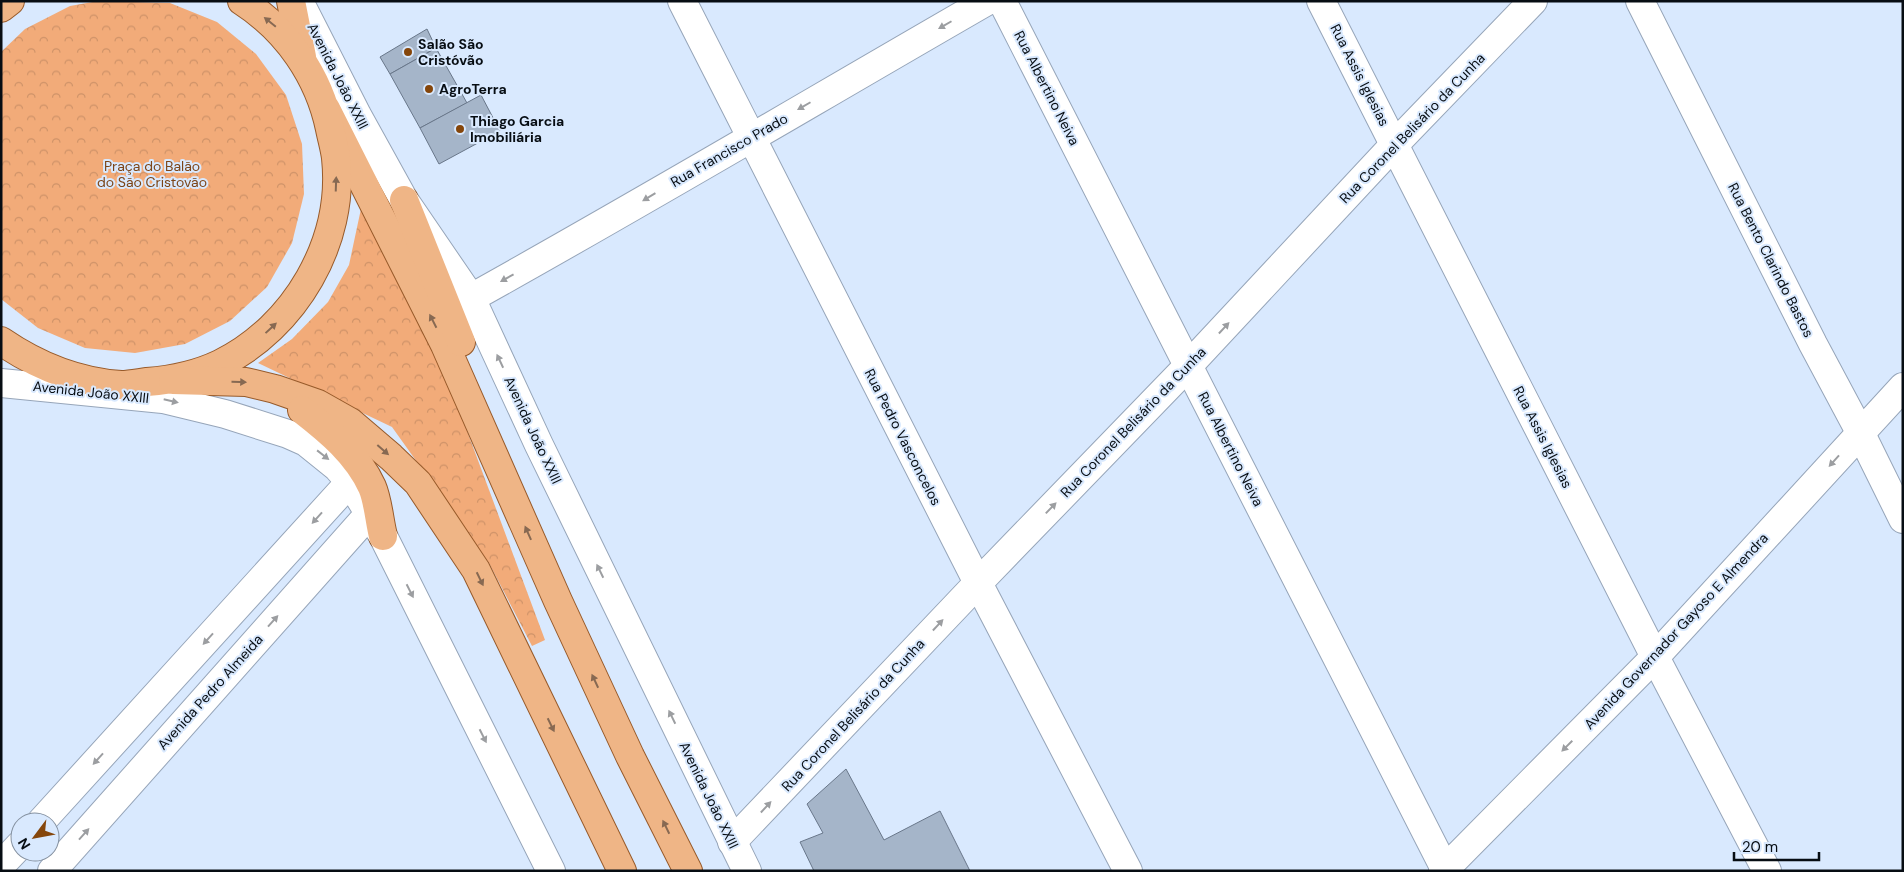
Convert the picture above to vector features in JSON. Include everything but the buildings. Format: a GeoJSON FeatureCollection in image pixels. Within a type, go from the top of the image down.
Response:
{"type":"FeatureCollection","features":[{"type":"Feature","properties":{"kind":"main road"},"geometry":{"type":"LineString","coordinates":[[1,8],[10,1]]}},
{"type":"Feature","properties":{"kind":"main road"},"geometry":{"type":"LineString","coordinates":[[173,380],[220,364],[262,337],[280,320],[310,279],[323,248],[334,208],[336,158],[326,109],[316,86],[304,63],[276,27],[242,1]]}},
{"type":"Feature","properties":{"kind":"main road","name":"Avenida João XXIII"},"geometry":{"type":"LineString","coordinates":[[291,1],[304,63]]}},
{"type":"Feature","properties":{"kind":"main road","name":"Avenida João XXIII"},"geometry":{"type":"LineString","coordinates":[[326,109],[445,345],[507,487],[606,704],[688,871]]}},
{"type":"Feature","properties":{"kind":"main road"},"geometry":{"type":"LineString","coordinates":[[404,200],[502,440],[507,487]]}},
{"type":"Feature","properties":{"kind":"main road"},"geometry":{"type":"LineString","coordinates":[[8,350],[70,376],[121,385],[173,380],[246,382],[275,389],[318,404],[350,422],[418,483],[476,570],[622,871]]}},
{"type":"Feature","properties":{"kind":"main road"},"geometry":{"type":"LineString","coordinates":[[275,389],[330,431],[351,453],[372,487],[376,525]]}},
{"type":"Feature","properties":{"kind":"street","name":"Avenida João XXIII"},"geometry":{"type":"LineString","coordinates":[[299,1],[357,115],[404,200],[471,298],[539,445],[747,871]]}},
{"type":"Feature","properties":{"kind":"street","name":"Rua Pedro Vasconcelos"},"geometry":{"type":"LineString","coordinates":[[682,1],[978,583],[1128,871]]}},
{"type":"Feature","properties":{"kind":"street","name":"Rua Francisco Prado"},"geometry":{"type":"LineString","coordinates":[[471,298],[602,225],[750,137],[987,1]]}},
{"type":"Feature","properties":{"kind":"street","name":"Rua Albertino Neiva"},"geometry":{"type":"LineString","coordinates":[[1002,1],[1189,365],[1444,870]]}},
{"type":"Feature","properties":{"kind":"street","name":"Rua Assis Iglesias"},"geometry":{"type":"LineString","coordinates":[[1321,1],[1655,657],[1767,871]]}},
{"type":"Feature","properties":{"kind":"street","name":"Rua Coronel Belisário da Cunha"},"geometry":{"type":"LineString","coordinates":[[732,842],[978,583],[1189,365],[1395,144],[1533,1]]}},
{"type":"Feature","properties":{"kind":"street","name":"Rua Bento Clarindo Bastos"},"geometry":{"type":"LineString","coordinates":[[1640,1],[1903,520]]}},
{"type":"Feature","properties":{"kind":"street","name":"Avenida João XXIII"},"geometry":{"type":"LineString","coordinates":[[1,383],[163,399],[225,414],[288,434],[306,442],[338,467],[350,482],[376,525],[551,871]]}},
{"type":"Feature","properties":{"kind":"street","name":"Avenida Governador Gayoso E Almendra"},"geometry":{"type":"LineString","coordinates":[[1444,870],[1655,657],[1903,387]]}},
{"type":"Feature","properties":{"kind":"street"},"geometry":{"type":"LineString","coordinates":[[50,812],[350,482]]}},
{"type":"Feature","properties":{"kind":"street","name":"Avenida Pedro Almeida"},"geometry":{"type":"LineString","coordinates":[[52,871],[376,525]]}},
{"type":"Feature","properties":{"kind":"street"},"geometry":{"type":"LineString","coordinates":[[1,865],[10,856]]}},
{"type":"Feature","properties":{"kind":"green space","name":"Praça do Balão do São Cristovão"},"geometry":{"type":"Polygon","coordinates":[[[98,1],[170,3],[217,22],[256,54],[286,95],[302,144],[304,194],[292,243],[267,287],[230,321],[185,344],[135,353],[85,348],[38,328],[1,299],[1,52],[25,29],[70,6],[98,1]]]}},
{"type":"Feature","properties":{"kind":"green space"},"geometry":{"type":"Polygon","coordinates":[[[362,204],[435,345],[545,640],[532,646],[489,563],[392,427],[258,363],[292,339],[328,302],[349,265],[362,204]]]}},
{"type":"Feature","properties":{"kind":"place","name":"Salão São Cristóvão"},"geometry":{"type":"Point","coordinates":[408,52]}},
{"type":"Feature","properties":{"kind":"place","name":"AgroTerra"},"geometry":{"type":"Point","coordinates":[429,89]}},
{"type":"Feature","properties":{"kind":"place","name":"Thiago Garcia Imobiliária"},"geometry":{"type":"Point","coordinates":[460,129]}}]}
